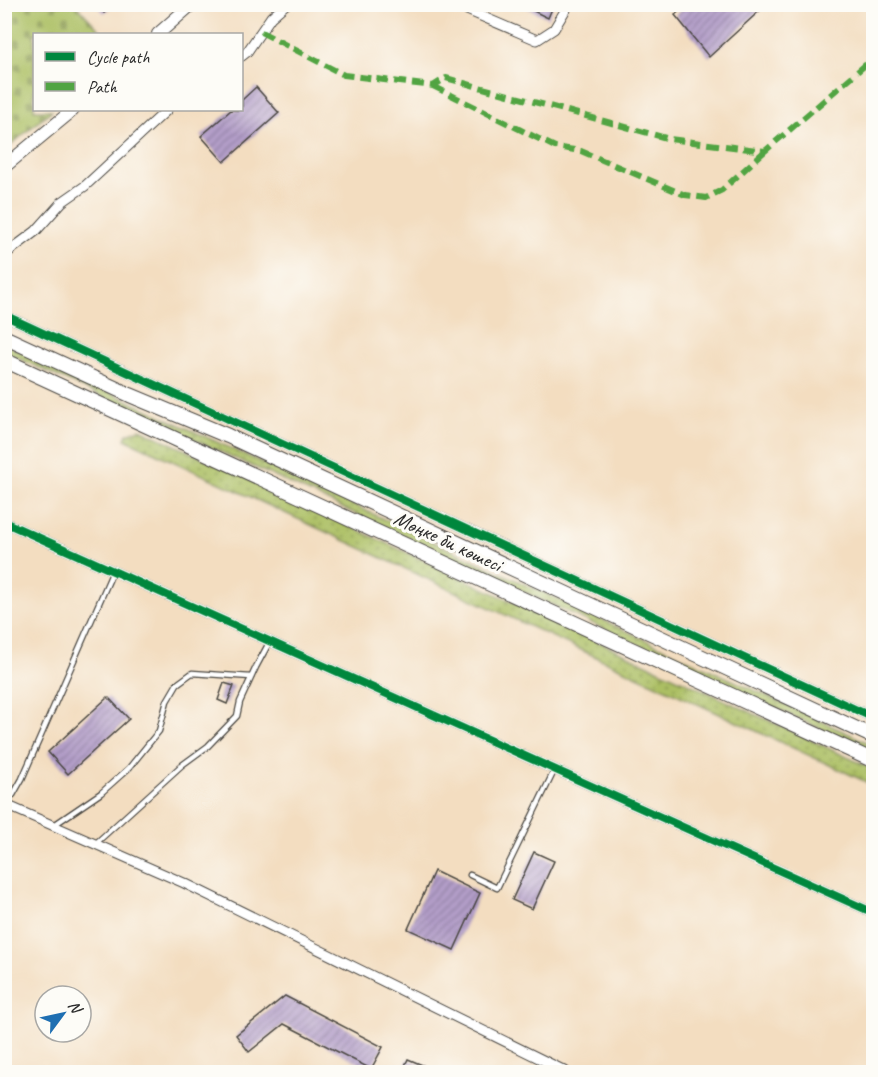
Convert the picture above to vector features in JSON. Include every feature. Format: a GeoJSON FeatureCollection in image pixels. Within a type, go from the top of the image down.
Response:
{"type":"FeatureCollection","features":[{"type":"Feature","properties":{"kind":"main road","name":"Мөңке би көшесі"},"geometry":{"type":"LineString","coordinates":[[4,337],[129,395],[228,436],[873,737]]}},
{"type":"Feature","properties":{"kind":"main road","name":"Мөңке би көшесі"},"geometry":{"type":"LineString","coordinates":[[4,360],[873,761]]}},
{"type":"Feature","properties":{"kind":"street"},"geometry":{"type":"LineString","coordinates":[[243,55],[271,17],[286,4]]}},
{"type":"Feature","properties":{"kind":"street"},"geometry":{"type":"LineString","coordinates":[[453,4],[537,40],[554,29],[569,4]]}},
{"type":"Feature","properties":{"kind":"street"},"geometry":{"type":"LineString","coordinates":[[159,33],[184,7]]}},
{"type":"Feature","properties":{"kind":"street"},"geometry":{"type":"LineString","coordinates":[[4,166],[72,111]]}},
{"type":"Feature","properties":{"kind":"street"},"geometry":{"type":"LineString","coordinates":[[4,255],[36,231],[62,202],[85,186],[166,111]]}},
{"type":"Feature","properties":{"kind":"street"},"geometry":{"type":"LineString","coordinates":[[4,315],[873,718]]}},
{"type":"Feature","properties":{"kind":"street"},"geometry":{"type":"LineString","coordinates":[[4,522],[873,913]]}},
{"type":"Feature","properties":{"kind":"street"},"geometry":{"type":"LineString","coordinates":[[4,802],[195,888],[565,1071]]}},
{"type":"Feature","properties":{"kind":"lane"},"geometry":{"type":"LineString","coordinates":[[4,802],[13,795],[22,779],[113,571]]}},
{"type":"Feature","properties":{"kind":"lane"},"geometry":{"type":"LineString","coordinates":[[95,844],[182,765],[208,746],[237,716],[240,702],[251,677],[270,641]]}},
{"type":"Feature","properties":{"kind":"lane"},"geometry":{"type":"LineString","coordinates":[[53,825],[100,793],[129,768],[159,731],[167,701],[177,684],[192,673],[251,677]]}},
{"type":"Feature","properties":{"kind":"lane"},"geometry":{"type":"LineString","coordinates":[[470,875],[497,888],[555,769]]}},
{"type":"Feature","properties":{"kind":"green space"},"geometry":{"type":"Polygon","coordinates":[[[5,4],[76,5],[102,33],[33,33],[33,111],[51,111],[5,150],[5,4]]]}},
{"type":"Feature","properties":{"kind":"green space"},"geometry":{"type":"Polygon","coordinates":[[[5,344],[873,745],[873,753],[5,352],[5,344]]]}},
{"type":"Feature","properties":{"kind":"green space"},"geometry":{"type":"Polygon","coordinates":[[[140,429],[873,769],[873,785],[125,439],[127,434],[140,429]]]}},
{"type":"Feature","properties":{"kind":"building"},"geometry":{"type":"Polygon","coordinates":[[[96,4],[114,4],[104,13],[96,4]]]}},
{"type":"Feature","properties":{"kind":"building"},"geometry":{"type":"Polygon","coordinates":[[[519,4],[554,4],[548,18],[519,4]]]}},
{"type":"Feature","properties":{"kind":"building"},"geometry":{"type":"Polygon","coordinates":[[[687,4],[767,4],[709,57],[675,15],[687,4]]]}},
{"type":"Feature","properties":{"kind":"building"},"geometry":{"type":"Polygon","coordinates":[[[256,87],[279,113],[224,162],[201,136],[230,111],[243,111],[243,99],[256,87]]]}},
{"type":"Feature","properties":{"kind":"building"},"geometry":{"type":"Polygon","coordinates":[[[224,683],[234,686],[227,704],[218,700],[224,683]]]}},
{"type":"Feature","properties":{"kind":"building"},"geometry":{"type":"Polygon","coordinates":[[[108,697],[129,719],[68,774],[48,752],[108,697]]]}},
{"type":"Feature","properties":{"kind":"building"},"geometry":{"type":"Polygon","coordinates":[[[534,852],[554,861],[532,909],[512,900],[534,852]]]}},
{"type":"Feature","properties":{"kind":"building"},"geometry":{"type":"Polygon","coordinates":[[[434,871],[480,893],[454,950],[408,929],[434,871]]]}},
{"type":"Feature","properties":{"kind":"building"},"geometry":{"type":"Polygon","coordinates":[[[285,996],[383,1047],[371,1069],[284,1024],[249,1052],[236,1035],[285,996]]]}},
{"type":"Feature","properties":{"kind":"building"},"geometry":{"type":"Polygon","coordinates":[[[408,1059],[439,1072],[402,1072],[408,1059]]]}},
{"type":"Feature","properties":{"kind":"marked path"},"geometry":{"type":"LineString","coordinates":[[261,32],[344,75],[433,86],[446,78],[670,139],[765,151],[871,60]]}},
{"type":"Feature","properties":{"kind":"marked path"},"geometry":{"type":"LineString","coordinates":[[433,86],[555,147],[581,151],[685,195],[706,198],[722,190],[765,151]]}},
{"type":"Feature","properties":{"kind":"cycle path"},"geometry":{"type":"LineString","coordinates":[[4,315],[874,718]]}},
{"type":"Feature","properties":{"kind":"cycle path"},"geometry":{"type":"LineString","coordinates":[[4,522],[874,913]]}}]}
